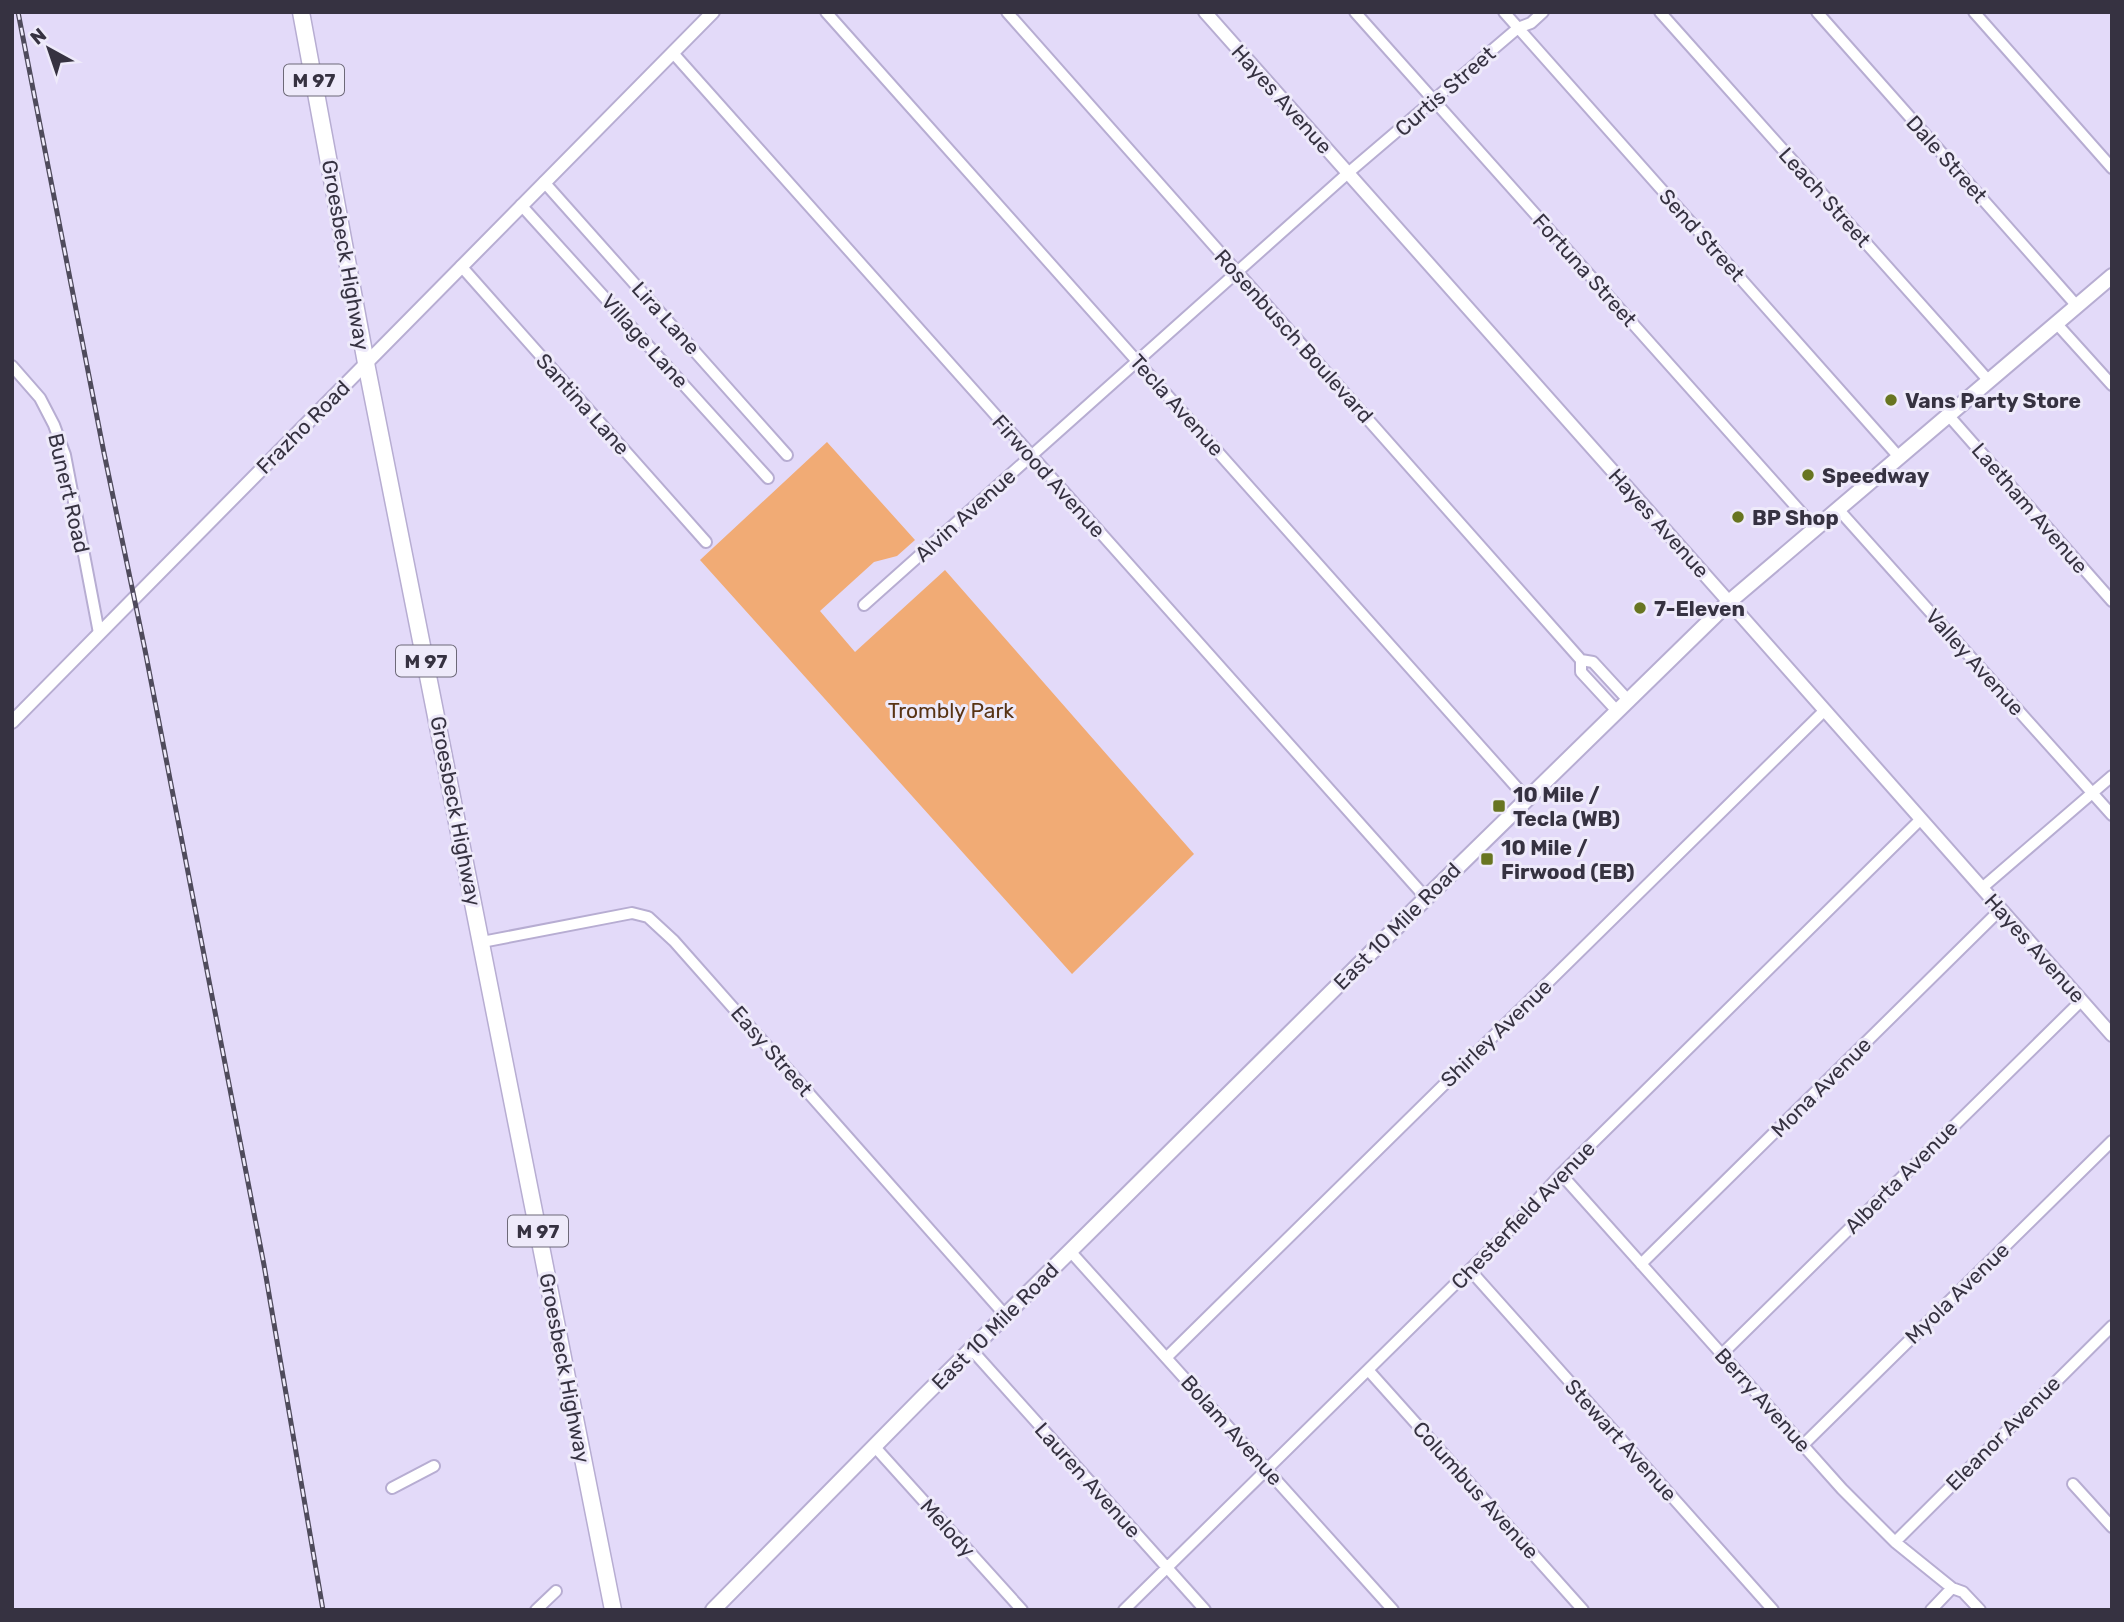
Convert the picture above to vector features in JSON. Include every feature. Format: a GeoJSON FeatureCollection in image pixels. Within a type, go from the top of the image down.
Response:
{"type":"FeatureCollection","features":[{"type":"Feature","properties":{"kind":"main road","name":"Groesbeck Highway"},"geometry":{"type":"LineString","coordinates":[[301,12],[366,363],[613,1610]]}},
{"type":"Feature","properties":{"kind":"main road","name":"East 10 Mile Road"},"geometry":{"type":"LineString","coordinates":[[713,1610],[1005,1315],[1729,601],[2112,276]]}},
{"type":"Feature","properties":{"kind":"street","name":"Frazho Road"},"geometry":{"type":"LineString","coordinates":[[12,722],[713,12]]}},
{"type":"Feature","properties":{"kind":"street","name":"Tecla Avenue"},"geometry":{"type":"LineString","coordinates":[[826,12],[1527,799]]}},
{"type":"Feature","properties":{"kind":"street","name":"Rosenbusch Boulevard"},"geometry":{"type":"LineString","coordinates":[[1007,12],[1581,660],[1592,662],[1628,700]]}},
{"type":"Feature","properties":{"kind":"street","name":"Hayes Avenue"},"geometry":{"type":"LineString","coordinates":[[1205,12],[2112,1035]]}},
{"type":"Feature","properties":{"kind":"street","name":"Fortuna Street"},"geometry":{"type":"LineString","coordinates":[[1355,12],[1815,528]]}},
{"type":"Feature","properties":{"kind":"street","name":"Send Street"},"geometry":{"type":"LineString","coordinates":[[1504,12],[1899,457]]}},
{"type":"Feature","properties":{"kind":"street","name":"Curtis Street"},"geometry":{"type":"LineString","coordinates":[[1348,173],[1518,28],[1531,23],[1543,12]]}},
{"type":"Feature","properties":{"kind":"street","name":"Leach Street"},"geometry":{"type":"LineString","coordinates":[[1660,12],[1989,381]]}},
{"type":"Feature","properties":{"kind":"street","name":"Dale Street"},"geometry":{"type":"LineString","coordinates":[[1816,12],[2077,306]]}},
{"type":"Feature","properties":{"kind":"street"},"geometry":{"type":"LineString","coordinates":[[1974,12],[2112,168]]}},
{"type":"Feature","properties":{"kind":"street","name":"Firwood Avenue"},"geometry":{"type":"LineString","coordinates":[[673,53],[1426,898]]}},
{"type":"Feature","properties":{"kind":"street","name":"Alvin Avenue"},"geometry":{"type":"LineString","coordinates":[[864,605],[1348,173]]}},
{"type":"Feature","properties":{"kind":"street","name":"Lira Lane"},"geometry":{"type":"LineString","coordinates":[[544,182],[787,455]]}},
{"type":"Feature","properties":{"kind":"street","name":"Village Lane"},"geometry":{"type":"LineString","coordinates":[[521,205],[768,478]]}},
{"type":"Feature","properties":{"kind":"street","name":"Santina Lane"},"geometry":{"type":"LineString","coordinates":[[461,266],[706,541]]}},
{"type":"Feature","properties":{"kind":"street"},"geometry":{"type":"LineString","coordinates":[[2056,323],[2112,385]]}},
{"type":"Feature","properties":{"kind":"street","name":"Bunert Road"},"geometry":{"type":"LineString","coordinates":[[12,366],[40,398],[62,446],[99,633]]}},
{"type":"Feature","properties":{"kind":"street","name":"Laetham Avenue"},"geometry":{"type":"LineString","coordinates":[[1949,416],[2112,601]]}},
{"type":"Feature","properties":{"kind":"street","name":"Valley Avenue"},"geometry":{"type":"LineString","coordinates":[[1838,509],[2112,815]]}},
{"type":"Feature","properties":{"kind":"street","name":"Rosenbusch Boulevard"},"geometry":{"type":"LineString","coordinates":[[1581,660],[1581,671],[1616,710]]}},
{"type":"Feature","properties":{"kind":"street","name":"Shirley Avenue"},"geometry":{"type":"LineString","coordinates":[[1167,1357],[1825,710]]}},
{"type":"Feature","properties":{"kind":"street"},"geometry":{"type":"LineString","coordinates":[[1982,888],[2112,776]]}},
{"type":"Feature","properties":{"kind":"street","name":"Chesterfield Avenue"},"geometry":{"type":"LineString","coordinates":[[1124,1610],[1369,1371],[1524,1216],[1561,1174],[1921,819]]}},
{"type":"Feature","properties":{"kind":"street","name":"Mona Avenue"},"geometry":{"type":"LineString","coordinates":[[1641,1264],[2001,909]]}},
{"type":"Feature","properties":{"kind":"street","name":"Easy Street"},"geometry":{"type":"LineString","coordinates":[[482,942],[632,913],[648,917],[674,941],[1005,1315]]}},
{"type":"Feature","properties":{"kind":"street","name":"Alberta Avenue"},"geometry":{"type":"LineString","coordinates":[[1721,1354],[2081,1001]]}},
{"type":"Feature","properties":{"kind":"street","name":"Myola Avenue"},"geometry":{"type":"LineString","coordinates":[[1803,1445],[2112,1141]]}},
{"type":"Feature","properties":{"kind":"street","name":"Berry Avenue"},"geometry":{"type":"LineString","coordinates":[[1561,1174],[1842,1489],[1895,1542],[1952,1588],[1963,1592],[1980,1610]]}},
{"type":"Feature","properties":{"kind":"street","name":"Bolam Avenue"},"geometry":{"type":"LineString","coordinates":[[1070,1251],[1393,1610]]}},
{"type":"Feature","properties":{"kind":"street","name":"Stewart Avenue"},"geometry":{"type":"LineString","coordinates":[[1470,1270],[1773,1610]]}},
{"type":"Feature","properties":{"kind":"street","name":"Eleanor Avenue"},"geometry":{"type":"LineString","coordinates":[[1895,1542],[2112,1326]]}},
{"type":"Feature","properties":{"kind":"street","name":"Lauren Avenue"},"geometry":{"type":"LineString","coordinates":[[971,1349],[1205,1610]]}},
{"type":"Feature","properties":{"kind":"street","name":"Columbus Avenue"},"geometry":{"type":"LineString","coordinates":[[1369,1371],[1583,1610]]}},
{"type":"Feature","properties":{"kind":"street","name":"Melody"},"geometry":{"type":"LineString","coordinates":[[874,1446],[1022,1610]]}},
{"type":"Feature","properties":{"kind":"street"},"geometry":{"type":"LineString","coordinates":[[392,1488],[434,1466]]}},
{"type":"Feature","properties":{"kind":"street"},"geometry":{"type":"LineString","coordinates":[[2073,1484],[2112,1527]]}},
{"type":"Feature","properties":{"kind":"street"},"geometry":{"type":"LineString","coordinates":[[1930,1610],[1952,1588]]}},
{"type":"Feature","properties":{"kind":"street"},"geometry":{"type":"LineString","coordinates":[[536,1610],[556,1591]]}},
{"type":"Feature","properties":{"kind":"green space","name":"Trombly Park"},"geometry":{"type":"Polygon","coordinates":[[[827,442],[915,540],[897,556],[874,562],[820,611],[855,652],[945,570],[1194,854],[1072,974],[700,560],[827,442]]]}},
{"type":"Feature","properties":{"kind":"railway"},"geometry":{"type":"LineString","coordinates":[[18,12],[264,1265],[323,1610]]}},
{"type":"Feature","properties":{"kind":"place","name":"Vans Party Store"},"geometry":{"type":"Point","coordinates":[1891,400]}},
{"type":"Feature","properties":{"kind":"place","name":"Speedway"},"geometry":{"type":"Point","coordinates":[1808,475]}},
{"type":"Feature","properties":{"kind":"place","name":"BP Shop"},"geometry":{"type":"Point","coordinates":[1738,517]}},
{"type":"Feature","properties":{"kind":"place","name":"7-Eleven"},"geometry":{"type":"Point","coordinates":[1640,608]}},
{"type":"Feature","properties":{"kind":"place","name":"10 Mile / Tecla (WB)"},"geometry":{"type":"Point","coordinates":[1499,806]}},
{"type":"Feature","properties":{"kind":"place","name":"10 Mile / Firwood (EB)"},"geometry":{"type":"Point","coordinates":[1487,859]}}]}
